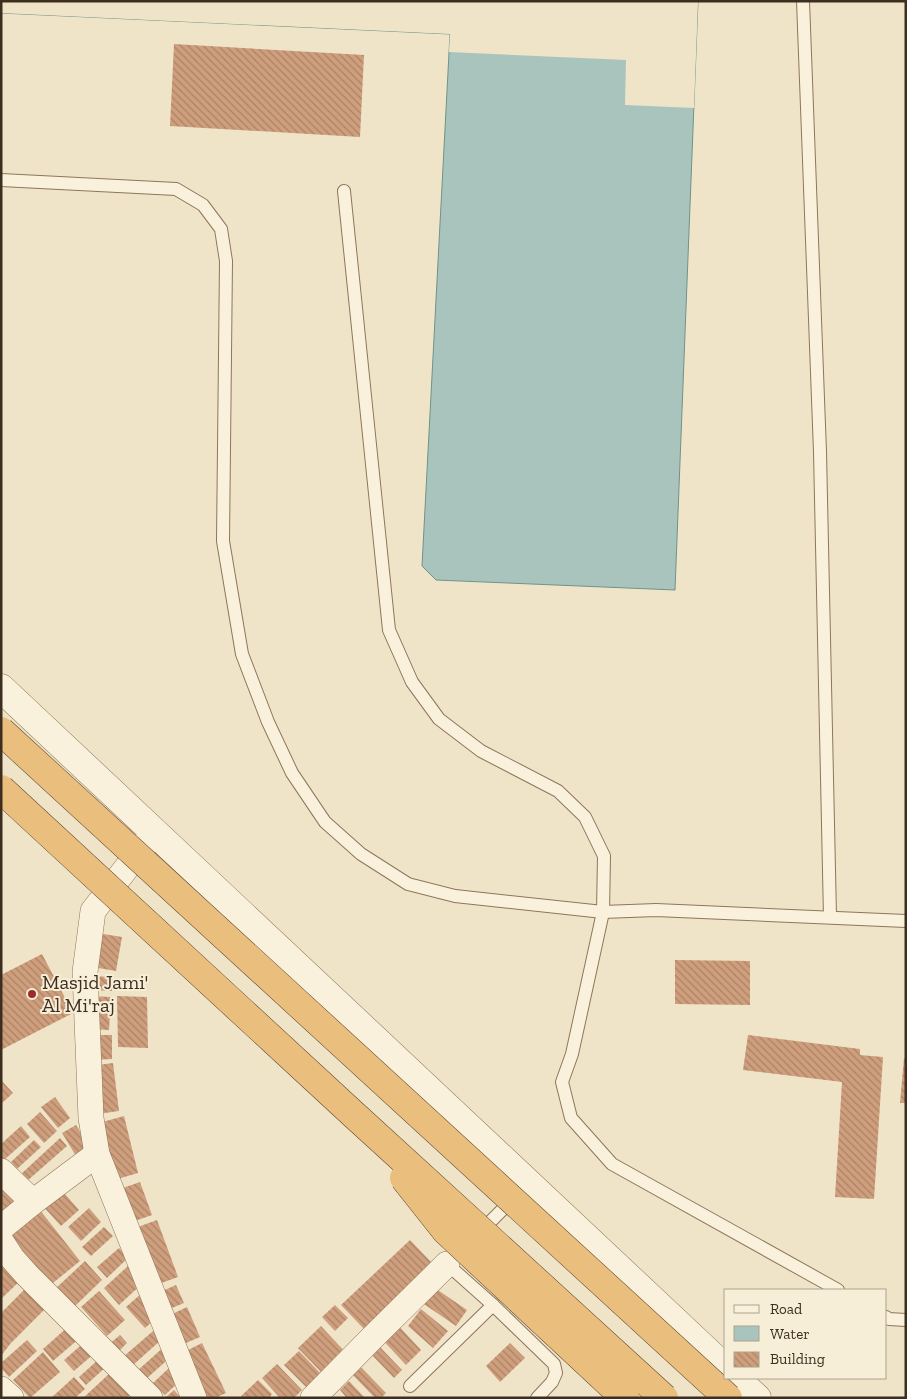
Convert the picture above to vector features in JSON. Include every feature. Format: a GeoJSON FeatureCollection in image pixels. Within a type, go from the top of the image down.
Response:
{"type":"FeatureCollection","features":[{"type":"Feature","properties":{"kind":"highway"},"geometry":{"type":"LineString","coordinates":[[1,731],[728,1398]]}},
{"type":"Feature","properties":{"kind":"highway"},"geometry":{"type":"LineString","coordinates":[[1,789],[664,1398]]}},
{"type":"Feature","properties":{"kind":"highway"},"geometry":{"type":"LineString","coordinates":[[352,1113],[446,1231],[625,1398]]}},
{"type":"Feature","properties":{"kind":"street"},"geometry":{"type":"LineString","coordinates":[[1,688],[724,1367]]}},
{"type":"Feature","properties":{"kind":"street"},"geometry":{"type":"LineString","coordinates":[[154,833],[93,911],[85,972],[91,1118],[97,1154],[194,1398]]}},
{"type":"Feature","properties":{"kind":"street"},"geometry":{"type":"LineString","coordinates":[[1,1228],[32,1202],[97,1154]]}},
{"type":"Feature","properties":{"kind":"street"},"geometry":{"type":"LineString","coordinates":[[1,1171],[32,1202]]}},
{"type":"Feature","properties":{"kind":"street"},"geometry":{"type":"LineString","coordinates":[[1,1241],[12,1258],[28,1276],[150,1398]]}},
{"type":"Feature","properties":{"kind":"street"},"geometry":{"type":"LineString","coordinates":[[313,1398],[447,1264]]}},
{"type":"Feature","properties":{"kind":"street"},"geometry":{"type":"LineString","coordinates":[[736,1379],[757,1398]]}},
{"type":"Feature","properties":{"kind":"street"},"geometry":{"type":"LineString","coordinates":[[1,1389],[11,1398]]}},
{"type":"Feature","properties":{"kind":"lane"},"geometry":{"type":"LineString","coordinates":[[803,1],[820,452],[830,917]]}},
{"type":"Feature","properties":{"kind":"lane"},"geometry":{"type":"LineString","coordinates":[[1,180],[176,190],[204,205],[221,229],[226,261],[223,542],[242,654],[268,722],[292,773],[325,822],[361,854],[408,884],[455,896],[603,912],[656,910],[906,920]]}},
{"type":"Feature","properties":{"kind":"lane"},"geometry":{"type":"LineString","coordinates":[[344,191],[389,630],[412,682],[439,719],[481,751],[558,791],[586,817],[604,856],[603,912],[572,1054],[562,1082],[571,1118],[612,1164],[836,1289]]}},
{"type":"Feature","properties":{"kind":"lane"},"geometry":{"type":"LineString","coordinates":[[528,1184],[447,1264],[554,1364],[556,1373],[552,1382],[537,1398]]}},
{"type":"Feature","properties":{"kind":"lane"},"geometry":{"type":"LineString","coordinates":[[410,1386],[492,1305]]}},
{"type":"Feature","properties":{"kind":"lane"},"geometry":{"type":"LineString","coordinates":[[887,1318],[906,1320]]}},
{"type":"Feature","properties":{"kind":"water"},"geometry":{"type":"Polygon","coordinates":[[[1,1],[698,1],[675,590],[436,580],[422,566],[450,34],[1,13],[1,1]]]}},
{"type":"Feature","properties":{"kind":"pier"},"geometry":{"type":"Polygon","coordinates":[[[1,1],[698,1],[694,108],[625,105],[626,60],[449,52],[450,34],[1,13],[1,1]]]}},
{"type":"Feature","properties":{"kind":"building"},"geometry":{"type":"Polygon","coordinates":[[[174,44],[364,55],[360,137],[170,126],[174,44]]]}},
{"type":"Feature","properties":{"kind":"building"},"geometry":{"type":"Polygon","coordinates":[[[97,933],[122,937],[116,971],[92,967],[97,933]]]}},
{"type":"Feature","properties":{"kind":"building","name":"Masjid Jami' Al Mi'raj"},"geometry":{"type":"Polygon","coordinates":[[[42,954],[73,1013],[1,1050],[1,975],[42,954]]]}},
{"type":"Feature","properties":{"kind":"building"},"geometry":{"type":"Polygon","coordinates":[[[675,960],[750,961],[750,1005],[675,1004],[675,960]]]}},
{"type":"Feature","properties":{"kind":"building"},"geometry":{"type":"Polygon","coordinates":[[[92,976],[113,977],[112,991],[91,990],[92,976]]]}},
{"type":"Feature","properties":{"kind":"building"},"geometry":{"type":"Polygon","coordinates":[[[92,996],[111,997],[109,1030],[90,1029],[92,996]]]}},
{"type":"Feature","properties":{"kind":"building"},"geometry":{"type":"Polygon","coordinates":[[[117,996],[147,997],[148,1048],[118,1047],[117,996]]]}},
{"type":"Feature","properties":{"kind":"building"},"geometry":{"type":"Polygon","coordinates":[[[94,1035],[112,1035],[112,1059],[94,1060],[94,1035]]]}},
{"type":"Feature","properties":{"kind":"building"},"geometry":{"type":"Polygon","coordinates":[[[748,1035],[860,1049],[860,1055],[883,1057],[874,1199],[835,1197],[842,1082],[743,1070],[748,1035]]]}},
{"type":"Feature","properties":{"kind":"building"},"geometry":{"type":"Polygon","coordinates":[[[904,1058],[906,1058],[906,1103],[900,1103],[904,1058]]]}},
{"type":"Feature","properties":{"kind":"building"},"geometry":{"type":"Polygon","coordinates":[[[113,1063],[119,1111],[98,1114],[91,1066],[113,1063]]]}},
{"type":"Feature","properties":{"kind":"building"},"geometry":{"type":"Polygon","coordinates":[[[1,1080],[13,1093],[1,1104],[1,1080]]]}},
{"type":"Feature","properties":{"kind":"building"},"geometry":{"type":"Polygon","coordinates":[[[55,1097],[70,1118],[58,1128],[41,1107],[55,1097]]]}},
{"type":"Feature","properties":{"kind":"building"},"geometry":{"type":"Polygon","coordinates":[[[40,1112],[57,1131],[44,1143],[27,1124],[40,1112]]]}},
{"type":"Feature","properties":{"kind":"building"},"geometry":{"type":"Polygon","coordinates":[[[124,1116],[138,1173],[114,1180],[99,1123],[124,1116]]]}},
{"type":"Feature","properties":{"kind":"building"},"geometry":{"type":"Polygon","coordinates":[[[76,1125],[90,1148],[76,1156],[62,1133],[76,1125]]]}},
{"type":"Feature","properties":{"kind":"building"},"geometry":{"type":"Polygon","coordinates":[[[21,1126],[30,1137],[4,1160],[1,1158],[1,1144],[21,1126]]]}},
{"type":"Feature","properties":{"kind":"building"},"geometry":{"type":"Polygon","coordinates":[[[60,1138],[67,1146],[27,1181],[21,1174],[60,1138]]]}},
{"type":"Feature","properties":{"kind":"building"},"geometry":{"type":"Polygon","coordinates":[[[34,1140],[41,1147],[17,1169],[11,1162],[34,1140]]]}},
{"type":"Feature","properties":{"kind":"building"},"geometry":{"type":"Polygon","coordinates":[[[1,1182],[21,1201],[1,1219],[1,1182]]]}},
{"type":"Feature","properties":{"kind":"building"},"geometry":{"type":"Polygon","coordinates":[[[140,1182],[152,1215],[132,1222],[120,1189],[140,1182]]]}},
{"type":"Feature","properties":{"kind":"building"},"geometry":{"type":"Polygon","coordinates":[[[58,1186],[79,1210],[61,1226],[40,1203],[58,1186]]]}},
{"type":"Feature","properties":{"kind":"building"},"geometry":{"type":"Polygon","coordinates":[[[36,1205],[80,1261],[48,1287],[4,1237],[36,1205]]]}},
{"type":"Feature","properties":{"kind":"building"},"geometry":{"type":"Polygon","coordinates":[[[89,1208],[101,1222],[81,1241],[68,1227],[89,1208]]]}},
{"type":"Feature","properties":{"kind":"building"},"geometry":{"type":"Polygon","coordinates":[[[157,1220],[178,1277],[156,1285],[135,1228],[157,1220]]]}},
{"type":"Feature","properties":{"kind":"building"},"geometry":{"type":"Polygon","coordinates":[[[104,1227],[113,1236],[91,1256],[82,1247],[104,1227]]]}},
{"type":"Feature","properties":{"kind":"building"},"geometry":{"type":"Polygon","coordinates":[[[410,1240],[435,1266],[366,1331],[341,1305],[410,1240]]]}},
{"type":"Feature","properties":{"kind":"building"},"geometry":{"type":"Polygon","coordinates":[[[119,1248],[128,1258],[107,1278],[97,1267],[119,1248]]]}},
{"type":"Feature","properties":{"kind":"building"},"geometry":{"type":"Polygon","coordinates":[[[1,1258],[22,1279],[1,1299],[1,1258]]]}},
{"type":"Feature","properties":{"kind":"building"},"geometry":{"type":"Polygon","coordinates":[[[85,1261],[102,1280],[72,1309],[54,1290],[85,1261]]]}},
{"type":"Feature","properties":{"kind":"building"},"geometry":{"type":"Polygon","coordinates":[[[128,1266],[143,1283],[119,1305],[104,1288],[128,1266]]]}},
{"type":"Feature","properties":{"kind":"building"},"geometry":{"type":"Polygon","coordinates":[[[429,1284],[467,1310],[456,1326],[418,1300],[429,1284]]]}},
{"type":"Feature","properties":{"kind":"building"},"geometry":{"type":"Polygon","coordinates":[[[176,1285],[184,1303],[167,1310],[160,1292],[176,1285]]]}},
{"type":"Feature","properties":{"kind":"building"},"geometry":{"type":"Polygon","coordinates":[[[28,1286],[47,1307],[11,1343],[1,1356],[1,1313],[28,1286]]]}},
{"type":"Feature","properties":{"kind":"building"},"geometry":{"type":"Polygon","coordinates":[[[99,1291],[125,1320],[107,1336],[81,1307],[99,1291]]]}},
{"type":"Feature","properties":{"kind":"building"},"geometry":{"type":"Polygon","coordinates":[[[142,1293],[160,1315],[145,1328],[126,1307],[142,1293]]]}},
{"type":"Feature","properties":{"kind":"building"},"geometry":{"type":"Polygon","coordinates":[[[335,1305],[348,1318],[335,1331],[322,1317],[335,1305]]]}},
{"type":"Feature","properties":{"kind":"building"},"geometry":{"type":"Polygon","coordinates":[[[187,1307],[200,1337],[179,1346],[166,1317],[187,1307]]]}},
{"type":"Feature","properties":{"kind":"building"},"geometry":{"type":"Polygon","coordinates":[[[421,1309],[448,1331],[433,1348],[408,1326],[421,1309]]]}},
{"type":"Feature","properties":{"kind":"building"},"geometry":{"type":"Polygon","coordinates":[[[395,1322],[421,1350],[406,1365],[379,1336],[395,1322]]]}},
{"type":"Feature","properties":{"kind":"building"},"geometry":{"type":"Polygon","coordinates":[[[70,1325],[81,1337],[53,1361],[43,1349],[70,1325]]]}},
{"type":"Feature","properties":{"kind":"building"},"geometry":{"type":"Polygon","coordinates":[[[321,1326],[347,1354],[324,1375],[298,1348],[321,1326]]]}},
{"type":"Feature","properties":{"kind":"building"},"geometry":{"type":"Polygon","coordinates":[[[153,1331],[161,1340],[132,1366],[123,1357],[153,1331]]]}},
{"type":"Feature","properties":{"kind":"building"},"geometry":{"type":"Polygon","coordinates":[[[120,1335],[127,1343],[116,1354],[108,1345],[120,1335]]]}},
{"type":"Feature","properties":{"kind":"building"},"geometry":{"type":"Polygon","coordinates":[[[27,1340],[37,1351],[9,1377],[1,1368],[1,1363],[27,1340]]]}},
{"type":"Feature","properties":{"kind":"building"},"geometry":{"type":"Polygon","coordinates":[[[86,1341],[96,1352],[74,1371],[64,1360],[86,1341]]]}},
{"type":"Feature","properties":{"kind":"building"},"geometry":{"type":"Polygon","coordinates":[[[202,1343],[226,1393],[215,1398],[203,1398],[182,1353],[202,1343]]]}},
{"type":"Feature","properties":{"kind":"building"},"geometry":{"type":"Polygon","coordinates":[[[510,1343],[525,1358],[500,1382],[486,1366],[510,1343]]]}},
{"type":"Feature","properties":{"kind":"building"},"geometry":{"type":"Polygon","coordinates":[[[166,1345],[174,1354],[145,1380],[137,1371],[166,1345]]]}},
{"type":"Feature","properties":{"kind":"building"},"geometry":{"type":"Polygon","coordinates":[[[379,1346],[402,1370],[394,1378],[371,1354],[379,1346]]]}},
{"type":"Feature","properties":{"kind":"building"},"geometry":{"type":"Polygon","coordinates":[[[299,1351],[324,1377],[310,1391],[284,1365],[299,1351]]]}},
{"type":"Feature","properties":{"kind":"building"},"geometry":{"type":"Polygon","coordinates":[[[43,1352],[60,1372],[30,1398],[13,1380],[43,1352]]]}},
{"type":"Feature","properties":{"kind":"building"},"geometry":{"type":"Polygon","coordinates":[[[100,1358],[107,1366],[86,1385],[79,1377],[100,1358]]]}},
{"type":"Feature","properties":{"kind":"building"},"geometry":{"type":"Polygon","coordinates":[[[277,1364],[302,1390],[294,1398],[280,1398],[262,1378],[277,1364]]]}},
{"type":"Feature","properties":{"kind":"building"},"geometry":{"type":"Polygon","coordinates":[[[358,1364],[386,1393],[381,1398],[375,1398],[350,1372],[358,1364]]]}},
{"type":"Feature","properties":{"kind":"building"},"geometry":{"type":"Polygon","coordinates":[[[170,1367],[181,1380],[165,1395],[153,1383],[170,1367]]]}},
{"type":"Feature","properties":{"kind":"building"},"geometry":{"type":"Polygon","coordinates":[[[110,1373],[130,1395],[127,1398],[83,1398],[110,1373]]]}},
{"type":"Feature","properties":{"kind":"building"},"geometry":{"type":"Polygon","coordinates":[[[74,1377],[85,1389],[75,1398],[51,1398],[74,1377]]]}},
{"type":"Feature","properties":{"kind":"building"},"geometry":{"type":"Polygon","coordinates":[[[258,1380],[272,1394],[269,1398],[242,1398],[241,1396],[258,1380]]]}},
{"type":"Feature","properties":{"kind":"building"},"geometry":{"type":"Polygon","coordinates":[[[349,1381],[365,1398],[347,1398],[340,1390],[349,1381]]]}},
{"type":"Feature","properties":{"kind":"building"},"geometry":{"type":"Polygon","coordinates":[[[174,1390],[181,1398],[165,1398],[174,1390]]]}},
{"type":"Feature","properties":{"kind":"place","name":"Masjid Jami' Al Mi'raj"},"geometry":{"type":"Point","coordinates":[32,994]}}]}
